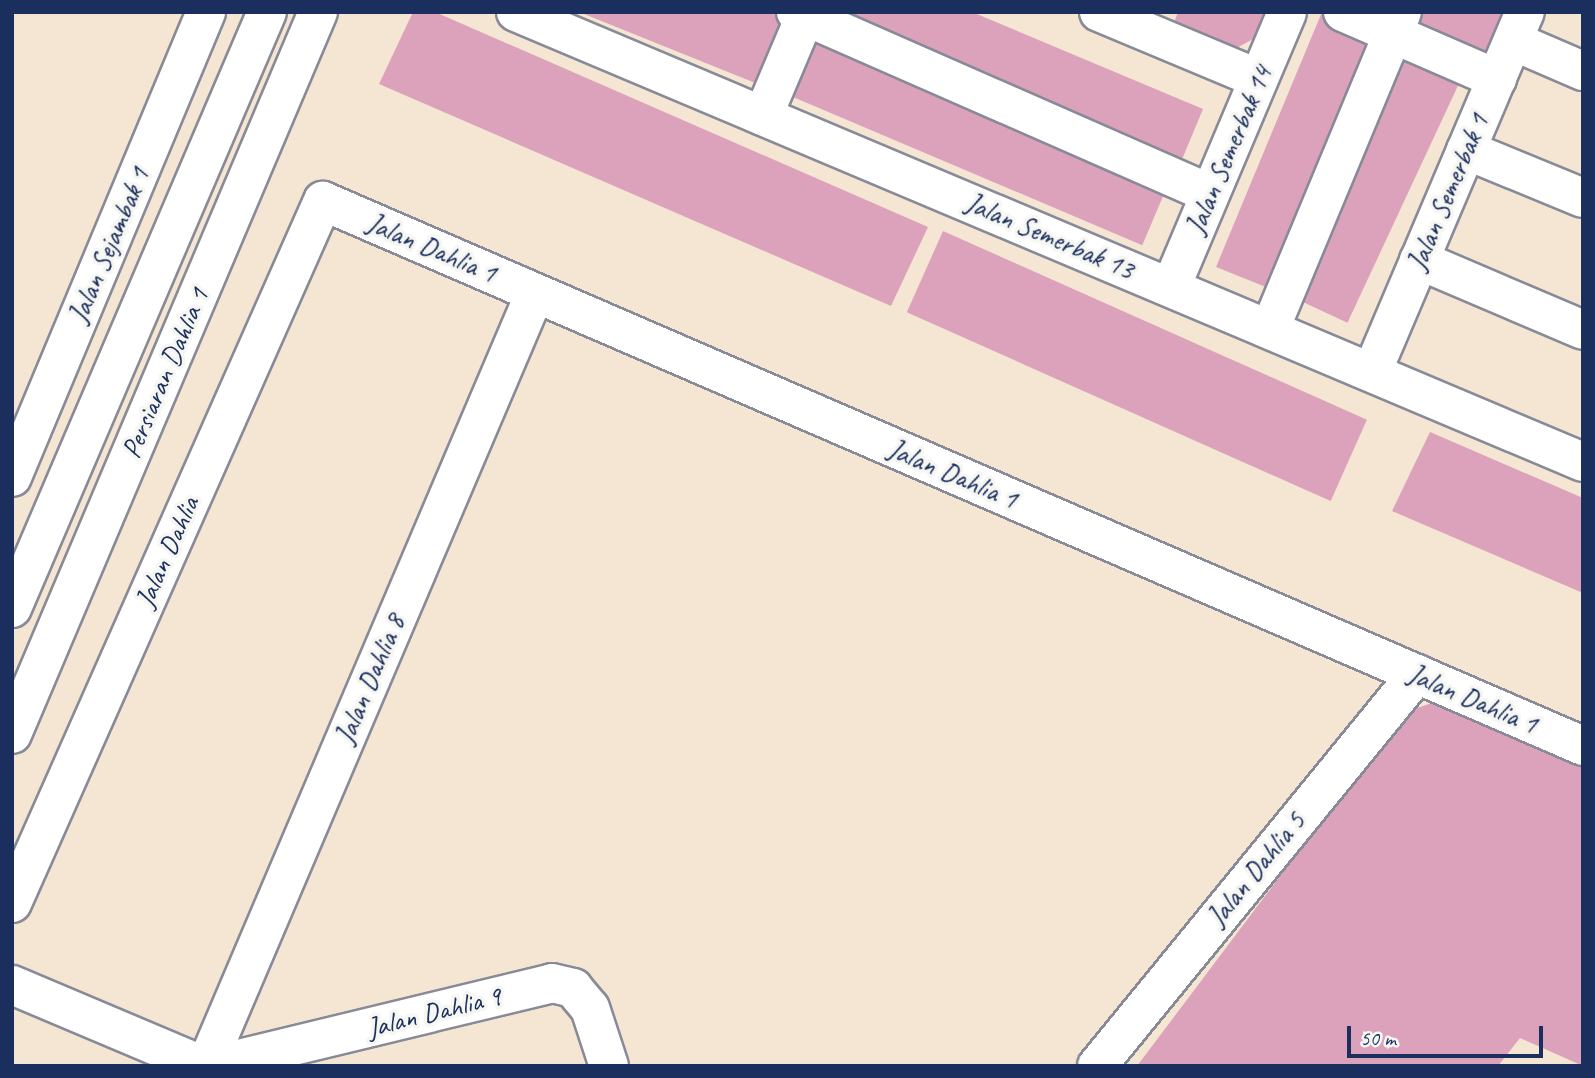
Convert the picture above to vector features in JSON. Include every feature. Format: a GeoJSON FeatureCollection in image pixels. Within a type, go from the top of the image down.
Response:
{"type":"FeatureCollection","features":[{"type":"Feature","properties":{"kind":"street","name":"Jalan Sejambak 1"},"geometry":{"type":"LineString","coordinates":[[12,478],[206,12]]}},
{"type":"Feature","properties":{"kind":"street","name":"Persiaran Dahlia 1"},"geometry":{"type":"LineString","coordinates":[[12,608],[267,12]]}},
{"type":"Feature","properties":{"kind":"street","name":"Persiaran Dahlia 1"},"geometry":{"type":"LineString","coordinates":[[12,734],[318,12]]}},
{"type":"Feature","properties":{"kind":"street","name":"Jalan Semerbak 13"},"geometry":{"type":"LineString","coordinates":[[516,12],[1583,462]]}},
{"type":"Feature","properties":{"kind":"street"},"geometry":{"type":"LineString","coordinates":[[1099,12],[1164,25],[1259,79]]}},
{"type":"Feature","properties":{"kind":"street","name":"Jalan Semerbak 14"},"geometry":{"type":"LineString","coordinates":[[1171,287],[1287,12]]}},
{"type":"Feature","properties":{"kind":"street"},"geometry":{"type":"LineString","coordinates":[[1343,12],[1398,23],[1497,79]]}},
{"type":"Feature","properties":{"kind":"street"},"geometry":{"type":"LineString","coordinates":[[763,116],[802,14],[1210,194]]}},
{"type":"Feature","properties":{"kind":"street"},"geometry":{"type":"LineString","coordinates":[[1270,329],[1398,23]]}},
{"type":"Feature","properties":{"kind":"street"},"geometry":{"type":"LineString","coordinates":[[1519,26],[1583,71]]}},
{"type":"Feature","properties":{"kind":"street","name":"Jalan Semerbak 1"},"geometry":{"type":"LineString","coordinates":[[1372,372],[1519,26]]}},
{"type":"Feature","properties":{"kind":"street"},"geometry":{"type":"LineString","coordinates":[[1466,150],[1583,198]]}},
{"type":"Feature","properties":{"kind":"street","name":"Jalan Dahlia 1"},"geometry":{"type":"LineString","coordinates":[[323,201],[1583,746]]}},
{"type":"Feature","properties":{"kind":"street","name":"Jalan Dahlia"},"geometry":{"type":"LineString","coordinates":[[12,903],[323,201]]}},
{"type":"Feature","properties":{"kind":"street"},"geometry":{"type":"LineString","coordinates":[[1419,260],[1583,330]]}},
{"type":"Feature","properties":{"kind":"street","name":"Jalan Dahlia 8"},"geometry":{"type":"LineString","coordinates":[[207,1066],[535,293]]}},
{"type":"Feature","properties":{"kind":"street","name":"Jalan Dahlia 5"},"geometry":{"type":"LineString","coordinates":[[1097,1066],[1417,674]]}},
{"type":"Feature","properties":{"kind":"street","name":"Jalan Dahlia 9"},"geometry":{"type":"LineString","coordinates":[[207,1066],[552,983],[573,988],[590,1008],[609,1066]]}},
{"type":"Feature","properties":{"kind":"street"},"geometry":{"type":"LineString","coordinates":[[12,985],[207,1066]]}},
{"type":"Feature","properties":{"kind":"building"},"geometry":{"type":"Polygon","coordinates":[[[413,12],[435,12],[928,227],[891,306],[379,84],[413,12]]]}},
{"type":"Feature","properties":{"kind":"building"},"geometry":{"type":"Polygon","coordinates":[[[579,12],[775,12],[793,19],[765,87],[579,12]]]}},
{"type":"Feature","properties":{"kind":"building"},"geometry":{"type":"Polygon","coordinates":[[[813,12],[972,12],[1203,109],[1178,169],[813,12]]]}},
{"type":"Feature","properties":{"kind":"building"},"geometry":{"type":"Polygon","coordinates":[[[1178,12],[1267,12],[1257,37],[1229,52],[1172,28],[1178,12]]]}},
{"type":"Feature","properties":{"kind":"building"},"geometry":{"type":"Polygon","coordinates":[[[1322,12],[1330,12],[1387,36],[1281,293],[1216,267],[1322,12]]]}},
{"type":"Feature","properties":{"kind":"building"},"geometry":{"type":"Polygon","coordinates":[[[1421,12],[1504,12],[1486,56],[1415,26],[1421,12]]]}},
{"type":"Feature","properties":{"kind":"building"},"geometry":{"type":"Polygon","coordinates":[[[808,37],[1166,189],[1142,245],[784,93],[808,37]]]}},
{"type":"Feature","properties":{"kind":"building"},"geometry":{"type":"Polygon","coordinates":[[[1407,46],[1464,73],[1347,323],[1290,296],[1407,46]]]}},
{"type":"Feature","properties":{"kind":"building"},"geometry":{"type":"Polygon","coordinates":[[[943,231],[1367,420],[1331,501],[907,312],[943,231]]]}},
{"type":"Feature","properties":{"kind":"building"},"geometry":{"type":"Polygon","coordinates":[[[1430,432],[1583,498],[1583,593],[1392,511],[1430,432]]]}},
{"type":"Feature","properties":{"kind":"building"},"geometry":{"type":"Polygon","coordinates":[[[1452,696],[1583,754],[1583,1066],[1520,1038],[1498,1066],[1137,1066],[1403,713],[1452,696]]]}}]}
